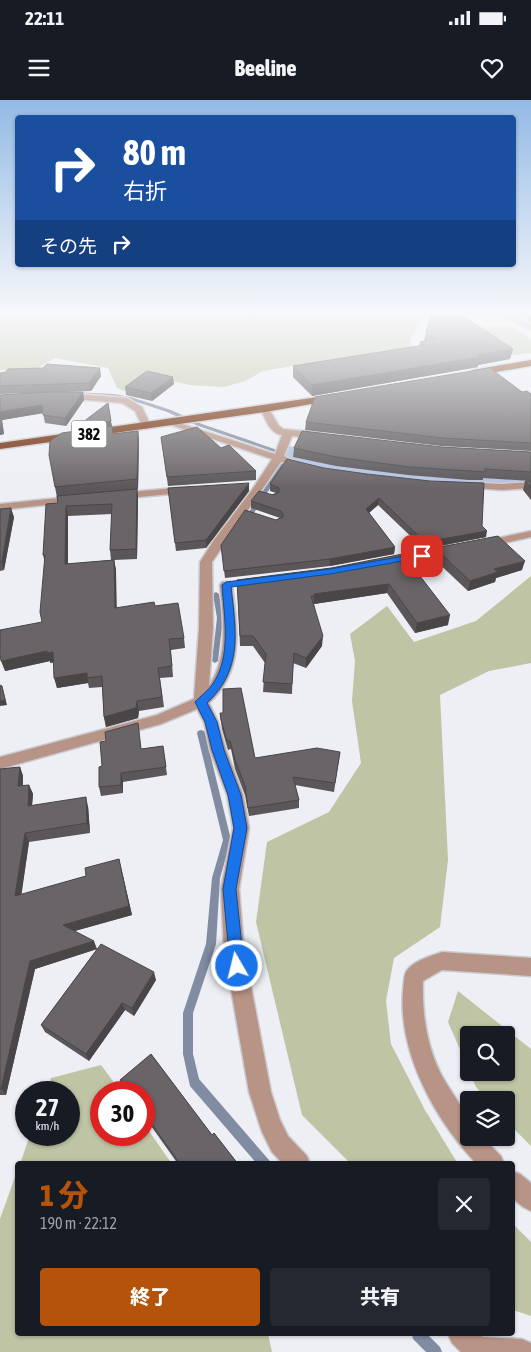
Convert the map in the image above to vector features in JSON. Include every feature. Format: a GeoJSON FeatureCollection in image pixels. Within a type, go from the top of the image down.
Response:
{"type":"FeatureCollection","features":[{"type":"Feature","properties":{"kind":"highway"},"geometry":{"type":"LineString","coordinates":[[459,376],[480,372]]}},
{"type":"Feature","properties":{"kind":"highway","name":"382"},"geometry":{"type":"LineString","coordinates":[[0,446],[266,409],[343,396]]}},
{"type":"Feature","properties":{"kind":"street"},"geometry":{"type":"LineString","coordinates":[[50,395],[124,400],[139,409],[146,426]]}},
{"type":"Feature","properties":{"kind":"street"},"geometry":{"type":"LineString","coordinates":[[266,409],[275,428],[288,433],[334,438]]}},
{"type":"Feature","properties":{"kind":"street"},"geometry":{"type":"LineString","coordinates":[[174,422],[280,455],[295,462]]}},
{"type":"Feature","properties":{"kind":"street"},"geometry":{"type":"LineString","coordinates":[[0,763],[161,719],[201,702],[215,689],[224,673],[229,656],[230,626],[215,601],[206,562],[218,542],[248,513],[280,455],[288,433]]}},
{"type":"Feature","properties":{"kind":"street"},"geometry":{"type":"LineString","coordinates":[[456,484],[502,487],[531,485]]}},
{"type":"Feature","properties":{"kind":"street"},"geometry":{"type":"LineString","coordinates":[[244,486],[261,492]]}},
{"type":"Feature","properties":{"kind":"street"},"geometry":{"type":"LineString","coordinates":[[111,496],[202,490]]}},
{"type":"Feature","properties":{"kind":"street"},"geometry":{"type":"LineString","coordinates":[[0,507],[93,498]]}},
{"type":"Feature","properties":{"kind":"street"},"geometry":{"type":"LineString","coordinates":[[376,564],[531,534]]}},
{"type":"Feature","properties":{"kind":"street"},"geometry":{"type":"LineString","coordinates":[[215,601],[231,584],[215,601],[204,662],[201,702],[211,722],[218,750],[235,795],[241,828],[230,889],[234,949],[260,1092],[270,1124],[280,1144],[296,1161]]}},
{"type":"Feature","properties":{"kind":"street"},"geometry":{"type":"LineString","coordinates":[[490,1161],[475,1148],[435,1086],[420,1046],[413,1013],[411,993],[414,976],[428,966],[442,961],[531,967]]}},
{"type":"Feature","properties":{"kind":"street"},"geometry":{"type":"LineString","coordinates":[[515,1185],[531,1199]]}},
{"type":"Feature","properties":{"kind":"street"},"geometry":{"type":"LineString","coordinates":[[472,1345],[522,1352]]}},
{"type":"Feature","properties":{"kind":"green space"},"geometry":{"type":"Polygon","coordinates":[[[110,372],[260,372],[245,381],[224,387],[190,385],[145,375],[124,391],[117,388],[110,372]]]}},
{"type":"Feature","properties":{"kind":"green space"},"geometry":{"type":"Polygon","coordinates":[[[531,576],[531,663],[489,671],[440,695],[448,860],[440,927],[394,958],[386,1001],[391,1044],[425,1110],[456,1161],[348,1161],[302,1115],[256,922],[267,842],[329,812],[361,763],[352,701],[355,661],[350,634],[387,606],[414,642],[476,621],[531,576]]]}},
{"type":"Feature","properties":{"kind":"green space"},"geometry":{"type":"Polygon","coordinates":[[[458,991],[502,1026],[460,1026],[460,1049],[448,1022],[458,991]]]}},
{"type":"Feature","properties":{"kind":"green space"},"geometry":{"type":"Polygon","coordinates":[[[515,1036],[531,1049],[531,1146],[515,1130],[515,1091],[479,1091],[473,1081],[515,1081],[515,1036]]]}},
{"type":"Feature","properties":{"kind":"green space"},"geometry":{"type":"Polygon","coordinates":[[[101,1065],[113,1081],[90,1081],[90,1146],[155,1146],[155,1140],[170,1161],[21,1161],[26,1146],[80,1146],[80,1081],[50,1081],[51,1078],[101,1065]]]}},
{"type":"Feature","properties":{"kind":"green space"},"geometry":{"type":"Polygon","coordinates":[[[15,1177],[15,1336],[268,1336],[272,1352],[0,1352],[0,1219],[15,1177]]]}},
{"type":"Feature","properties":{"kind":"green space"},"geometry":{"type":"Polygon","coordinates":[[[515,1226],[531,1242],[531,1316],[515,1311],[515,1226]]]}},
{"type":"Feature","properties":{"kind":"building"},"geometry":{"type":"Polygon","coordinates":[[[97,372],[89,383],[0,386],[0,373],[97,372]]]}},
{"type":"Feature","properties":{"kind":"building"},"geometry":{"type":"Polygon","coordinates":[[[145,372],[173,377],[151,393],[125,387],[145,372]]]}},
{"type":"Feature","properties":{"kind":"building"},"geometry":{"type":"Polygon","coordinates":[[[299,372],[387,372],[312,385],[299,372]]]}},
{"type":"Feature","properties":{"kind":"building"},"geometry":{"type":"Polygon","coordinates":[[[463,372],[496,372],[522,392],[527,391],[531,394],[531,443],[443,438],[306,422],[315,397],[463,372]]]}},
{"type":"Feature","properties":{"kind":"building"},"geometry":{"type":"Polygon","coordinates":[[[83,392],[65,418],[43,415],[42,405],[0,412],[0,395],[83,392]]]}},
{"type":"Feature","properties":{"kind":"building"},"geometry":{"type":"Polygon","coordinates":[[[108,403],[111,421],[79,425],[108,403]]]}},
{"type":"Feature","properties":{"kind":"building"},"geometry":{"type":"Polygon","coordinates":[[[112,426],[113,434],[138,431],[137,479],[55,487],[49,455],[50,441],[62,433],[112,426]]]}},
{"type":"Feature","properties":{"kind":"building"},"geometry":{"type":"Polygon","coordinates":[[[197,427],[221,448],[229,445],[256,471],[167,477],[161,437],[197,427]]]}},
{"type":"Feature","properties":{"kind":"building"},"geometry":{"type":"Polygon","coordinates":[[[302,431],[442,447],[531,452],[531,472],[485,469],[485,472],[409,467],[336,457],[294,448],[302,431]]]}},
{"type":"Feature","properties":{"kind":"building"},"geometry":{"type":"Polygon","coordinates":[[[287,459],[324,468],[367,474],[430,481],[484,483],[482,526],[487,531],[425,542],[379,498],[366,509],[395,547],[330,559],[224,571],[221,545],[245,510],[276,520],[283,517],[281,511],[251,501],[259,491],[273,495],[279,492],[279,488],[270,484],[287,459]]]}},
{"type":"Feature","properties":{"kind":"building"},"geometry":{"type":"Polygon","coordinates":[[[525,481],[531,481],[531,488],[525,481]]]}},
{"type":"Feature","properties":{"kind":"building"},"geometry":{"type":"Polygon","coordinates":[[[249,483],[206,540],[175,543],[168,488],[249,483]]]}},
{"type":"Feature","properties":{"kind":"building"},"geometry":{"type":"Polygon","coordinates":[[[137,489],[136,549],[110,550],[112,504],[66,506],[65,564],[114,560],[115,608],[154,602],[155,606],[178,603],[184,638],[169,639],[172,666],[158,668],[162,697],[137,701],[136,708],[104,717],[102,676],[87,678],[87,673],[54,678],[53,652],[47,653],[47,651],[1,661],[0,630],[42,622],[40,612],[45,555],[43,555],[46,504],[58,503],[57,496],[137,489]]]}},
{"type":"Feature","properties":{"kind":"building"},"geometry":{"type":"Polygon","coordinates":[[[11,508],[2,562],[0,562],[0,509],[11,508]]]}},
{"type":"Feature","properties":{"kind":"building"},"geometry":{"type":"Polygon","coordinates":[[[498,536],[525,561],[494,569],[498,572],[470,581],[435,548],[498,536]]]}},
{"type":"Feature","properties":{"kind":"building"},"geometry":{"type":"Polygon","coordinates":[[[403,554],[450,615],[417,623],[389,584],[314,594],[315,596],[311,596],[323,636],[306,658],[294,653],[292,684],[263,682],[266,654],[253,636],[240,636],[237,580],[331,568],[403,554]]]}},
{"type":"Feature","properties":{"kind":"building"},"geometry":{"type":"Polygon","coordinates":[[[0,685],[2,686],[5,700],[0,701],[0,685]]]}},
{"type":"Feature","properties":{"kind":"building"},"geometry":{"type":"Polygon","coordinates":[[[241,688],[255,758],[317,748],[340,752],[335,783],[293,777],[299,800],[248,808],[245,786],[230,741],[227,741],[220,713],[223,713],[223,689],[241,688]]]}},
{"type":"Feature","properties":{"kind":"building"},"geometry":{"type":"Polygon","coordinates":[[[138,723],[141,749],[163,746],[166,767],[121,773],[121,785],[99,787],[99,767],[102,766],[100,742],[106,741],[105,732],[138,723]]]}},
{"type":"Feature","properties":{"kind":"building"},"geometry":{"type":"Polygon","coordinates":[[[20,767],[18,786],[29,785],[28,806],[86,797],[87,823],[25,833],[15,896],[86,876],[85,868],[119,859],[129,906],[63,925],[94,941],[30,961],[0,1089],[0,769],[20,767]]]}},
{"type":"Feature","properties":{"kind":"building"},"geometry":{"type":"Polygon","coordinates":[[[101,944],[154,972],[132,1008],[122,1003],[86,1054],[41,1025],[101,944]]]}},
{"type":"Feature","properties":{"kind":"building"},"geometry":{"type":"Polygon","coordinates":[[[151,1054],[212,1135],[214,1133],[236,1161],[178,1161],[155,1129],[155,1081],[121,1081],[151,1054]]]}},
{"type":"Feature","properties":{"kind":"waterway"},"geometry":{"type":"LineString","coordinates":[[74,393],[114,395],[129,398],[169,411],[200,425],[289,455],[246,521]]}},
{"type":"Feature","properties":{"kind":"waterway"},"geometry":{"type":"LineString","coordinates":[[289,455],[409,475],[470,480],[531,480]]}},
{"type":"Feature","properties":{"kind":"waterway"},"geometry":{"type":"LineString","coordinates":[[215,661],[220,618],[216,594]]}},
{"type":"Feature","properties":{"kind":"waterway"},"geometry":{"type":"LineString","coordinates":[[201,733],[227,840],[216,878],[211,944],[188,1013],[188,1054],[194,1082],[262,1161]]}},
{"type":"Feature","properties":{"kind":"waterway"},"geometry":{"type":"LineString","coordinates":[[420,1336],[435,1352]]}},
{"type":"Feature","properties":{"kind":"route"},"geometry":{"type":"LineString","coordinates":[[237,966],[230,889],[240,842],[241,828],[235,795],[218,750],[211,722],[201,702],[215,689],[224,673],[229,656],[230,626],[226,585],[330,572],[422,556]]}}]}
